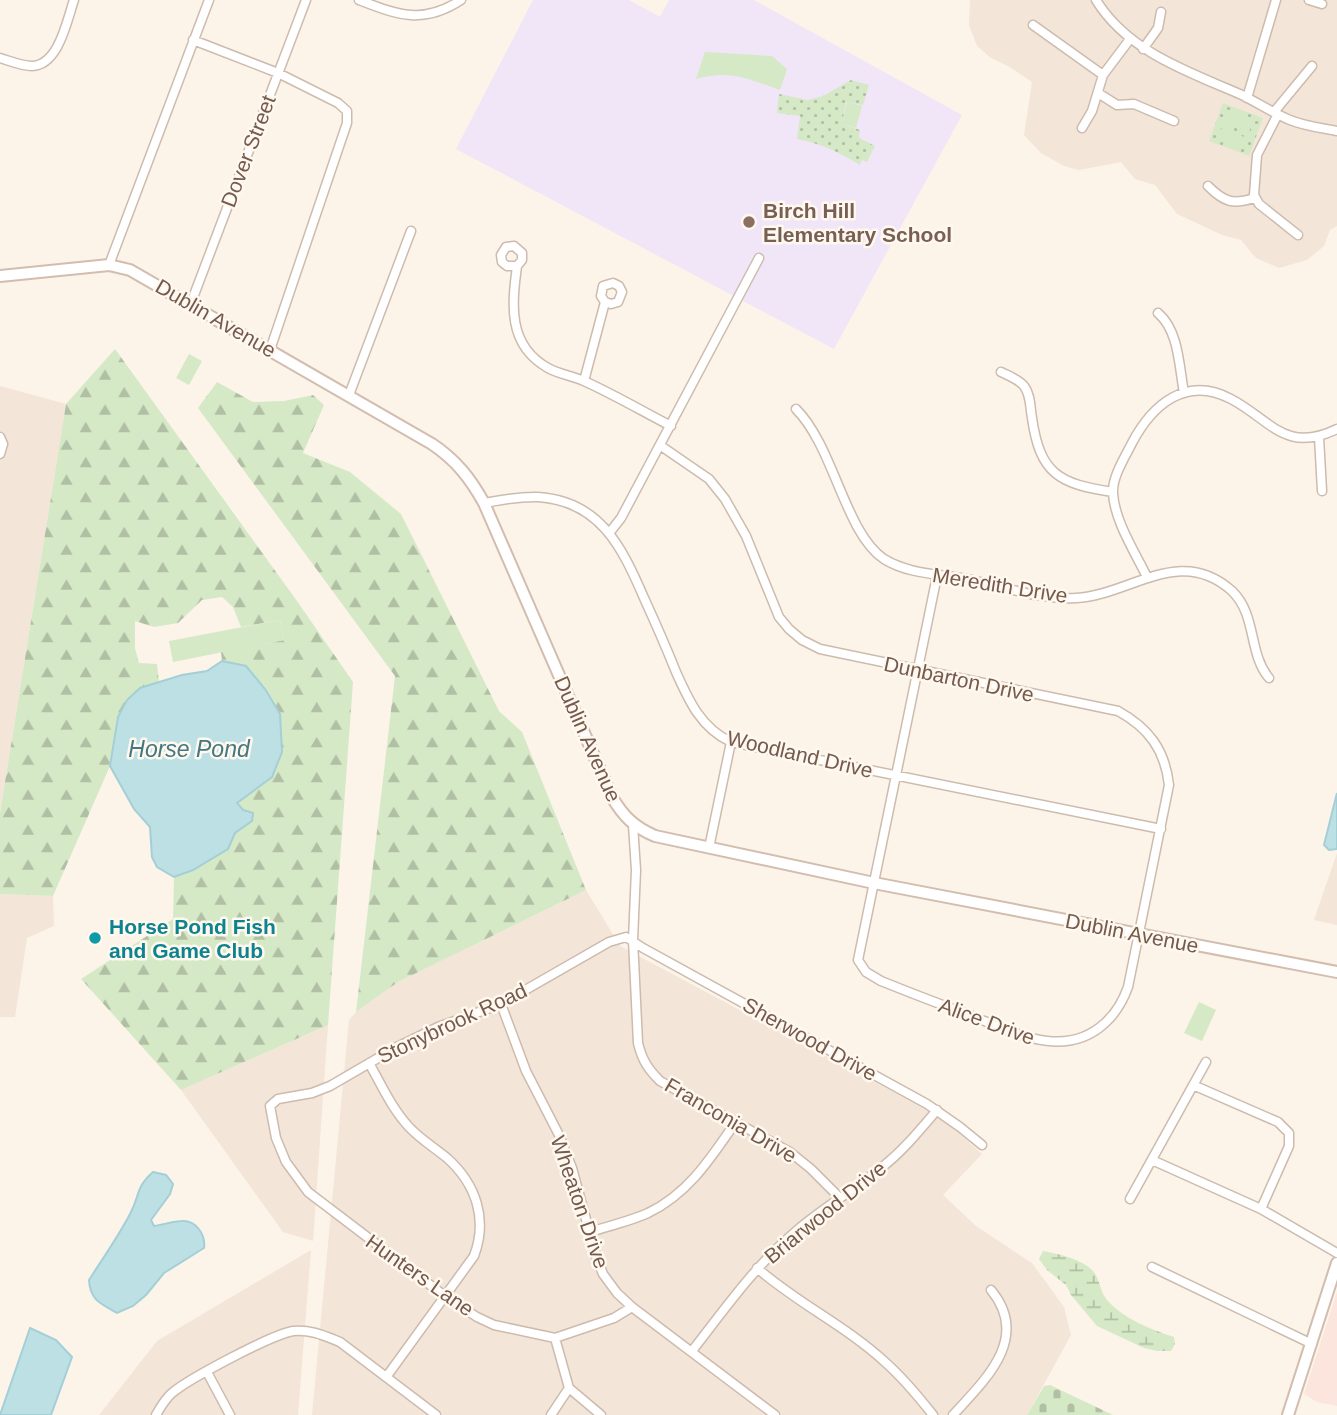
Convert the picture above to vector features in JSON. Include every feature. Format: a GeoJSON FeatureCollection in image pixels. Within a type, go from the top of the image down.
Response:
{"type":"FeatureCollection","features":[{"type":"Feature","properties":{"kind":"street"},"geometry":{"type":"LineString","coordinates":[[0,58],[32,66],[47,60],[56,47],[74,0]]}},
{"type":"Feature","properties":{"kind":"street"},"geometry":{"type":"LineString","coordinates":[[109,265],[209,0]]}},
{"type":"Feature","properties":{"kind":"street","name":"Dover Street"},"geometry":{"type":"LineString","coordinates":[[191,303],[306,0]]}},
{"type":"Feature","properties":{"kind":"street"},"geometry":{"type":"LineString","coordinates":[[359,0],[389,12],[416,16],[442,11],[461,0]]}},
{"type":"Feature","properties":{"kind":"street"},"geometry":{"type":"LineString","coordinates":[[1096,0],[1111,21],[1130,39],[1166,62],[1291,121],[1337,131]]}},
{"type":"Feature","properties":{"kind":"street"},"geometry":{"type":"LineString","coordinates":[[1247,98],[1276,0]]}},
{"type":"Feature","properties":{"kind":"street"},"geometry":{"type":"LineString","coordinates":[[1309,0],[1322,4]]}},
{"type":"Feature","properties":{"kind":"street"},"geometry":{"type":"LineString","coordinates":[[1143,48],[1158,29],[1161,12]]}},
{"type":"Feature","properties":{"kind":"street"},"geometry":{"type":"LineString","coordinates":[[1033,25],[1102,75]]}},
{"type":"Feature","properties":{"kind":"street"},"geometry":{"type":"LineString","coordinates":[[1082,128],[1092,111],[1102,75],[1130,39]]}},
{"type":"Feature","properties":{"kind":"street"},"geometry":{"type":"LineString","coordinates":[[194,40],[278,73],[338,103],[346,111],[347,123],[270,350]]}},
{"type":"Feature","properties":{"kind":"street"},"geometry":{"type":"LineString","coordinates":[[1254,198],[1257,155],[1276,113],[1312,66]]}},
{"type":"Feature","properties":{"kind":"street"},"geometry":{"type":"LineString","coordinates":[[1098,93],[1117,105],[1134,104],[1174,121]]}},
{"type":"Feature","properties":{"kind":"street"},"geometry":{"type":"LineString","coordinates":[[1208,186],[1227,202],[1241,203],[1254,198]]}},
{"type":"Feature","properties":{"kind":"street"},"geometry":{"type":"LineString","coordinates":[[1254,198],[1298,235]]}},
{"type":"Feature","properties":{"kind":"street"},"geometry":{"type":"LineString","coordinates":[[349,395],[411,231]]}},
{"type":"Feature","properties":{"kind":"street"},"geometry":{"type":"LineString","coordinates":[[610,532],[621,518],[661,446],[759,258]]}},
{"type":"Feature","properties":{"kind":"street","name":"Dublin Avenue"},"geometry":{"type":"LineString","coordinates":[[0,276],[109,265],[130,270],[349,395],[454,459],[484,503],[612,797],[632,825],[655,836],[874,883],[1337,972]]}},
{"type":"Feature","properties":{"kind":"street"},"geometry":{"type":"LineString","coordinates":[[517,266],[512,305],[522,341],[548,368],[584,381],[671,426]]}},
{"type":"Feature","properties":{"kind":"street"},"geometry":{"type":"LineString","coordinates":[[584,381],[605,302]]}},
{"type":"Feature","properties":{"kind":"street"},"geometry":{"type":"LineString","coordinates":[[1158,313],[1168,321],[1172,332],[1184,393]]}},
{"type":"Feature","properties":{"kind":"street"},"geometry":{"type":"LineString","coordinates":[[1001,372],[1015,378],[1027,391],[1038,450],[1048,466],[1068,481],[1112,492]]}},
{"type":"Feature","properties":{"kind":"street"},"geometry":{"type":"LineString","coordinates":[[1147,577],[1126,535],[1112,492],[1125,458],[1146,419],[1161,404],[1184,393],[1206,392],[1224,396],[1277,431],[1297,437],[1319,437],[1337,429]]}},
{"type":"Feature","properties":{"kind":"street","name":"Meredith Drive"},"geometry":{"type":"LineString","coordinates":[[796,409],[814,430],[857,523],[874,550],[895,564],[937,576],[1066,598],[1103,593],[1168,571],[1202,574],[1233,593],[1247,612],[1260,663],[1269,678]]}},
{"type":"Feature","properties":{"kind":"street"},"geometry":{"type":"LineString","coordinates":[[0,437],[3,444],[0,454]]}},
{"type":"Feature","properties":{"kind":"street"},"geometry":{"type":"LineString","coordinates":[[1319,437],[1322,491]]}},
{"type":"Feature","properties":{"kind":"street","name":"Dunbarton Drive"},"geometry":{"type":"LineString","coordinates":[[661,446],[709,479],[725,499],[746,536],[779,617],[789,629],[820,649],[1118,711],[1147,731],[1159,748],[1167,767],[1170,785],[1139,934]]}},
{"type":"Feature","properties":{"kind":"street","name":"Woodland Drive"},"geometry":{"type":"LineString","coordinates":[[484,503],[522,497],[561,501],[590,515],[610,532],[634,575],[690,703],[710,729],[731,742],[1161,829]]}},
{"type":"Feature","properties":{"kind":"street","name":"Alice Drive"},"geometry":{"type":"LineString","coordinates":[[937,576],[859,954],[861,967],[881,981],[1039,1040],[1061,1042],[1075,1040],[1094,1031],[1111,1017],[1128,987],[1139,934]]}},
{"type":"Feature","properties":{"kind":"street"},"geometry":{"type":"LineString","coordinates":[[709,848],[731,742]]}},
{"type":"Feature","properties":{"kind":"street","name":"Franconia Drive"},"geometry":{"type":"LineString","coordinates":[[632,825],[636,870],[633,940],[638,1043],[648,1070],[660,1081],[790,1152],[811,1168],[839,1197]]}},
{"type":"Feature","properties":{"kind":"street","name":"Stonybrook Road"},"geometry":{"type":"LineString","coordinates":[[270,1106],[278,1099],[312,1093],[330,1086],[438,1027],[501,1004],[609,942],[626,937],[633,940]]}},
{"type":"Feature","properties":{"kind":"street","name":"Sherwood Drive"},"geometry":{"type":"LineString","coordinates":[[633,940],[643,948],[937,1110],[982,1145]]}},
{"type":"Feature","properties":{"kind":"street","name":"Wheaton Drive"},"geometry":{"type":"LineString","coordinates":[[501,1004],[526,1071],[559,1135],[572,1168],[603,1274],[632,1307],[775,1415]]}},
{"type":"Feature","properties":{"kind":"street"},"geometry":{"type":"LineString","coordinates":[[1130,1199],[1206,1062]]}},
{"type":"Feature","properties":{"kind":"street"},"geometry":{"type":"LineString","coordinates":[[369,1063],[397,1112],[416,1134],[459,1169],[470,1184],[477,1201],[481,1228],[474,1256],[387,1376]]}},
{"type":"Feature","properties":{"kind":"street"},"geometry":{"type":"LineString","coordinates":[[1193,1085],[1278,1122],[1289,1133],[1289,1146],[1261,1209]]}},
{"type":"Feature","properties":{"kind":"street","name":"Hunters Lane"},"geometry":{"type":"LineString","coordinates":[[270,1106],[276,1138],[286,1162],[308,1192],[446,1297],[494,1325],[555,1338]]}},
{"type":"Feature","properties":{"kind":"street","name":"Briarwood Drive"},"geometry":{"type":"LineString","coordinates":[[692,1351],[757,1268],[794,1233],[839,1197],[882,1168],[913,1139],[937,1110]]}},
{"type":"Feature","properties":{"kind":"street"},"geometry":{"type":"LineString","coordinates":[[590,1232],[647,1213],[677,1195],[710,1160],[735,1123]]}},
{"type":"Feature","properties":{"kind":"street"},"geometry":{"type":"LineString","coordinates":[[1152,1160],[1261,1209],[1337,1253]]}},
{"type":"Feature","properties":{"kind":"street"},"geometry":{"type":"LineString","coordinates":[[1288,1415],[1337,1263]]}},
{"type":"Feature","properties":{"kind":"street"},"geometry":{"type":"LineString","coordinates":[[1152,1267],[1312,1344]]}},
{"type":"Feature","properties":{"kind":"street"},"geometry":{"type":"LineString","coordinates":[[757,1268],[784,1291],[884,1360],[915,1391],[933,1415]]}},
{"type":"Feature","properties":{"kind":"street"},"geometry":{"type":"LineString","coordinates":[[953,1415],[985,1379],[1001,1356],[1006,1319],[1004,1310],[991,1290]]}},
{"type":"Feature","properties":{"kind":"street"},"geometry":{"type":"LineString","coordinates":[[601,1415],[569,1388],[555,1338],[614,1318],[632,1307]]}},
{"type":"Feature","properties":{"kind":"street"},"geometry":{"type":"LineString","coordinates":[[156,1415],[171,1394],[208,1372],[277,1335],[308,1331],[340,1342],[436,1415]]}},
{"type":"Feature","properties":{"kind":"street"},"geometry":{"type":"LineString","coordinates":[[208,1372],[230,1415]]}},
{"type":"Feature","properties":{"kind":"street"},"geometry":{"type":"LineString","coordinates":[[551,1415],[569,1388]]}},
{"type":"Feature","properties":{"kind":"shaded area","name":"Birch Hill Elementary School"},"geometry":{"type":"Polygon","coordinates":[[[533,0],[629,0],[660,17],[669,0],[754,0],[962,115],[834,349],[456,149],[533,0]]]}},
{"type":"Feature","properties":{"kind":"shaded area"},"geometry":{"type":"Polygon","coordinates":[[[970,0],[1337,0],[1337,226],[1330,230],[1324,246],[1307,260],[1279,268],[1256,258],[1241,240],[1222,235],[1177,214],[1155,185],[1135,179],[1121,162],[1079,170],[1064,166],[1041,153],[1024,135],[1032,82],[991,58],[977,46],[969,25],[970,0]]]}},
{"type":"Feature","properties":{"kind":"shaded area"},"geometry":{"type":"Polygon","coordinates":[[[0,386],[66,404],[0,813],[0,386]]]}},
{"type":"Feature","properties":{"kind":"shaded area"},"geometry":{"type":"Polygon","coordinates":[[[1337,853],[1337,925],[1314,920],[1337,853]]]}},
{"type":"Feature","properties":{"kind":"shaded area"},"geometry":{"type":"Polygon","coordinates":[[[586,890],[620,946],[921,1107],[953,1128],[982,1154],[943,1195],[976,1226],[1032,1263],[1064,1307],[1071,1335],[1027,1415],[312,1415],[349,1020],[398,982],[586,890]]]}},
{"type":"Feature","properties":{"kind":"shaded area"},"geometry":{"type":"Polygon","coordinates":[[[0,894],[53,896],[54,926],[27,938],[15,1017],[0,1017],[0,894]]]}},
{"type":"Feature","properties":{"kind":"shaded area"},"geometry":{"type":"Polygon","coordinates":[[[328,1025],[313,1241],[283,1232],[181,1090],[328,1025]]]}},
{"type":"Feature","properties":{"kind":"shaded area"},"geometry":{"type":"Polygon","coordinates":[[[311,1250],[298,1415],[99,1415],[157,1341],[311,1250]]]}},
{"type":"Feature","properties":{"kind":"shaded area"},"geometry":{"type":"Polygon","coordinates":[[[1337,1292],[1337,1406],[1317,1402],[1304,1394],[1337,1292]]]}},
{"type":"Feature","properties":{"kind":"green space"},"geometry":{"type":"Polygon","coordinates":[[[705,52],[772,56],[787,69],[780,90],[729,75],[696,79],[705,52]]]}},
{"type":"Feature","properties":{"kind":"green space"},"geometry":{"type":"Polygon","coordinates":[[[851,80],[869,85],[863,105],[846,102],[842,124],[860,130],[859,138],[875,146],[867,162],[862,160],[860,165],[830,149],[797,139],[800,116],[777,113],[779,94],[808,100],[823,96],[851,80]]]}},
{"type":"Feature","properties":{"kind":"green space"},"geometry":{"type":"Polygon","coordinates":[[[847,102],[862,106],[856,128],[842,124],[847,102]]]}},
{"type":"Feature","properties":{"kind":"green space"},"geometry":{"type":"Polygon","coordinates":[[[1223,103],[1263,118],[1249,156],[1209,141],[1223,103]]]}},
{"type":"Feature","properties":{"kind":"green space"},"geometry":{"type":"Polygon","coordinates":[[[1228,110],[1254,119],[1249,132],[1223,122],[1228,110]]]}},
{"type":"Feature","properties":{"kind":"green space"},"geometry":{"type":"Polygon","coordinates":[[[1221,128],[1247,138],[1243,149],[1217,139],[1221,128]]]}},
{"type":"Feature","properties":{"kind":"green space"},"geometry":{"type":"Polygon","coordinates":[[[115,349],[353,682],[328,1025],[181,1090],[81,979],[173,919],[174,877],[193,870],[228,849],[235,833],[252,821],[237,803],[272,777],[282,752],[280,714],[246,666],[222,661],[221,652],[284,640],[280,620],[241,627],[233,607],[222,597],[202,600],[178,623],[154,627],[135,621],[135,648],[139,663],[157,664],[159,682],[140,688],[127,700],[118,717],[110,766],[53,896],[0,894],[0,813],[66,404],[115,349]]]}},
{"type":"Feature","properties":{"kind":"green space"},"geometry":{"type":"Polygon","coordinates":[[[189,354],[202,361],[189,385],[176,378],[189,354]]]}},
{"type":"Feature","properties":{"kind":"green space"},"geometry":{"type":"Polygon","coordinates":[[[217,382],[253,402],[284,401],[313,395],[324,405],[303,453],[350,472],[401,514],[499,711],[522,732],[586,890],[398,982],[356,1012],[395,676],[198,408],[217,382]]]}},
{"type":"Feature","properties":{"kind":"green space"},"geometry":{"type":"Polygon","coordinates":[[[280,620],[284,640],[173,662],[169,641],[280,620]]]}},
{"type":"Feature","properties":{"kind":"green space"},"geometry":{"type":"Polygon","coordinates":[[[1199,1002],[1216,1010],[1202,1041],[1184,1033],[1199,1002]]]}},
{"type":"Feature","properties":{"kind":"green space"},"geometry":{"type":"Polygon","coordinates":[[[1043,1251],[1083,1263],[1095,1274],[1105,1297],[1121,1313],[1174,1337],[1175,1344],[1171,1351],[1144,1348],[1097,1326],[1066,1285],[1047,1270],[1039,1259],[1043,1251]]]}},
{"type":"Feature","properties":{"kind":"green space"},"geometry":{"type":"Polygon","coordinates":[[[1050,1385],[1113,1415],[1027,1415],[1044,1386],[1050,1385]]]}},
{"type":"Feature","properties":{"kind":"water","name":"Horse Pond"},"geometry":{"type":"Polygon","coordinates":[[[222,661],[246,666],[265,689],[280,714],[282,752],[272,777],[237,803],[243,810],[253,813],[252,821],[235,833],[228,849],[193,870],[174,877],[157,867],[152,857],[150,827],[134,809],[110,766],[118,717],[127,700],[140,688],[182,675],[207,671],[222,661]]]}},
{"type":"Feature","properties":{"kind":"water"},"geometry":{"type":"Polygon","coordinates":[[[1337,793],[1337,849],[1329,850],[1324,845],[1337,793]]]}},
{"type":"Feature","properties":{"kind":"water"},"geometry":{"type":"Polygon","coordinates":[[[153,1172],[166,1175],[173,1184],[170,1194],[151,1220],[154,1226],[179,1221],[192,1223],[202,1233],[204,1248],[164,1273],[133,1306],[117,1313],[94,1297],[89,1280],[125,1223],[143,1183],[153,1172]]]}},
{"type":"Feature","properties":{"kind":"water"},"geometry":{"type":"Polygon","coordinates":[[[30,1328],[56,1340],[72,1357],[51,1415],[0,1415],[30,1328]]]}},
{"type":"Feature","properties":{"kind":"place","name":"Birch Hill Elementary School"},"geometry":{"type":"Point","coordinates":[749,222]}},
{"type":"Feature","properties":{"kind":"place","name":"Horse Pond Fish and Game Club"},"geometry":{"type":"Point","coordinates":[95,938]}}]}
